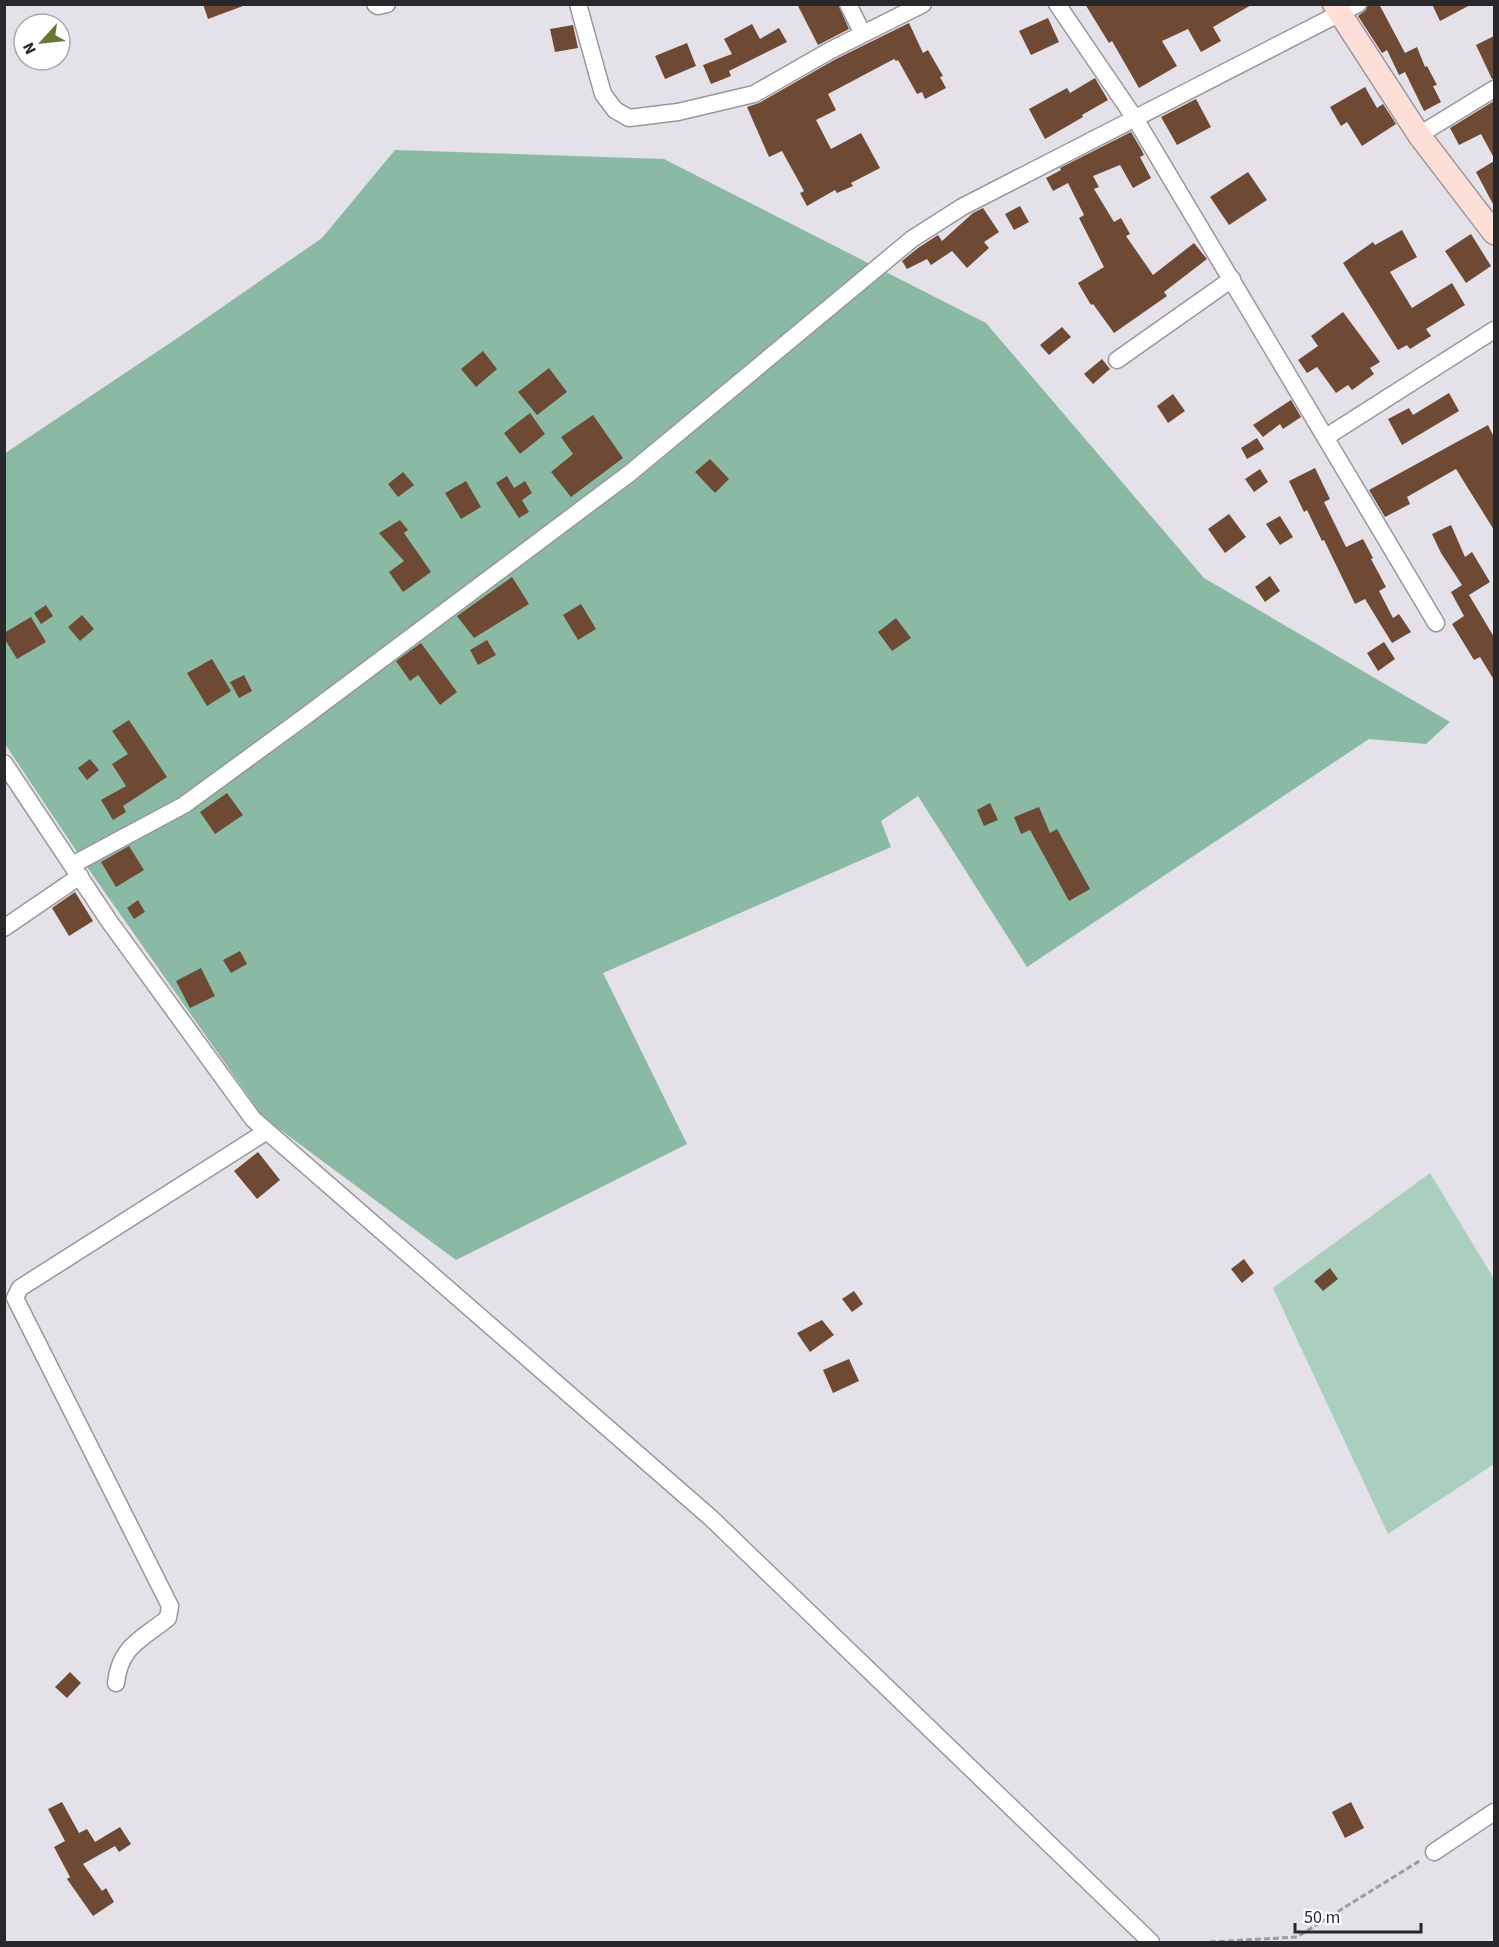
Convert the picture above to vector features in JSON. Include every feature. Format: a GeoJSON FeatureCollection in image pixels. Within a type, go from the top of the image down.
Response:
{"type":"FeatureCollection","features":[{"type":"Feature","properties":{"kind":"street"},"geometry":{"type":"LineString","coordinates":[[375,4],[378,6],[387,4]]}},
{"type":"Feature","properties":{"kind":"street"},"geometry":{"type":"LineString","coordinates":[[578,4],[603,94],[615,110],[629,118],[678,112],[754,94],[923,4]]}},
{"type":"Feature","properties":{"kind":"street"},"geometry":{"type":"LineString","coordinates":[[848,4],[863,34]]}},
{"type":"Feature","properties":{"kind":"street"},"geometry":{"type":"LineString","coordinates":[[1058,4],[1136,120],[1436,623]]}},
{"type":"Feature","properties":{"kind":"street"},"geometry":{"type":"LineString","coordinates":[[4,928],[76,871],[184,805],[630,473],[912,238],[962,207],[1136,120],[1344,8],[1419,135],[1494,233]]}},
{"type":"Feature","properties":{"kind":"street"},"geometry":{"type":"LineString","coordinates":[[1419,135],[1494,89]]}},
{"type":"Feature","properties":{"kind":"street"},"geometry":{"type":"LineString","coordinates":[[1117,360],[1232,279]]}},
{"type":"Feature","properties":{"kind":"street"},"geometry":{"type":"LineString","coordinates":[[1326,437],[1494,330]]}},
{"type":"Feature","properties":{"kind":"street"},"geometry":{"type":"LineString","coordinates":[[4,763],[109,921],[253,1119],[711,1518],[1151,1942]]}},
{"type":"Feature","properties":{"kind":"street"},"geometry":{"type":"LineString","coordinates":[[116,1683],[118,1666],[125,1652],[168,1618],[170,1606],[15,1298],[20,1288],[267,1131]]}},
{"type":"Feature","properties":{"kind":"street"},"geometry":{"type":"LineString","coordinates":[[1434,1852],[1494,1812]]}},
{"type":"Feature","properties":{"kind":"path"},"geometry":{"type":"LineString","coordinates":[[1210,1942],[1297,1936],[1434,1852]]}},
{"type":"Feature","properties":{"kind":"green space"},"geometry":{"type":"Polygon","coordinates":[[[395,150],[664,159],[986,323],[1204,578],[1450,722],[1426,744],[1369,739],[1027,967],[918,796],[881,821],[891,847],[603,973],[687,1144],[456,1260],[263,1117],[87,867],[5,744],[4,454],[322,238],[395,150]]]}},
{"type":"Feature","properties":{"kind":"green space"},"geometry":{"type":"Polygon","coordinates":[[[1430,1173],[1494,1279],[1494,1464],[1388,1534],[1273,1288],[1430,1173]]]}},
{"type":"Feature","properties":{"kind":"building"},"geometry":{"type":"Polygon","coordinates":[[[203,4],[243,4],[243,6],[208,19],[203,4]]]}},
{"type":"Feature","properties":{"kind":"building"},"geometry":{"type":"Polygon","coordinates":[[[797,4],[838,4],[849,29],[818,45],[797,4]]]}},
{"type":"Feature","properties":{"kind":"building"},"geometry":{"type":"Polygon","coordinates":[[[1085,4],[1253,4],[1213,27],[1221,41],[1201,52],[1188,29],[1162,41],[1177,66],[1139,88],[1112,41],[1109,43],[1085,4]]]}},
{"type":"Feature","properties":{"kind":"building"},"geometry":{"type":"Polygon","coordinates":[[[1368,4],[1379,4],[1405,53],[1417,47],[1425,67],[1427,66],[1437,85],[1433,86],[1441,102],[1424,111],[1405,72],[1399,75],[1387,50],[1382,53],[1358,16],[1366,10],[1368,4]]]}},
{"type":"Feature","properties":{"kind":"building"},"geometry":{"type":"Polygon","coordinates":[[[1432,4],[1472,4],[1440,21],[1432,4]]]}},
{"type":"Feature","properties":{"kind":"building"},"geometry":{"type":"Polygon","coordinates":[[[1048,18],[1059,42],[1031,55],[1019,31],[1048,18]]]}},
{"type":"Feature","properties":{"kind":"building"},"geometry":{"type":"Polygon","coordinates":[[[909,23],[923,53],[928,50],[943,76],[940,77],[946,88],[925,99],[922,92],[917,94],[898,60],[894,59],[828,94],[836,110],[816,120],[831,149],[861,133],[880,168],[851,183],[853,186],[837,193],[835,190],[807,206],[800,193],[804,191],[782,151],[769,157],[747,107],[759,103],[836,59],[909,23]]]}},
{"type":"Feature","properties":{"kind":"building"},"geometry":{"type":"Polygon","coordinates":[[[752,24],[760,39],[779,28],[787,42],[729,71],[731,76],[711,84],[703,65],[732,54],[724,39],[752,24]]]}},
{"type":"Feature","properties":{"kind":"building"},"geometry":{"type":"Polygon","coordinates":[[[573,25],[578,48],[555,52],[550,29],[573,25]]]}},
{"type":"Feature","properties":{"kind":"building"},"geometry":{"type":"Polygon","coordinates":[[[1494,36],[1494,79],[1492,79],[1476,45],[1494,36]]]}},
{"type":"Feature","properties":{"kind":"building"},"geometry":{"type":"Polygon","coordinates":[[[687,43],[696,66],[665,79],[655,56],[687,43]]]}},
{"type":"Feature","properties":{"kind":"building"},"geometry":{"type":"Polygon","coordinates":[[[1095,78],[1108,100],[1045,139],[1029,109],[1067,88],[1070,93],[1095,78]]]}},
{"type":"Feature","properties":{"kind":"building"},"geometry":{"type":"Polygon","coordinates":[[[1365,87],[1377,108],[1383,104],[1396,124],[1362,146],[1347,122],[1341,126],[1330,107],[1365,87]]]}},
{"type":"Feature","properties":{"kind":"building"},"geometry":{"type":"Polygon","coordinates":[[[1196,99],[1211,127],[1177,145],[1161,117],[1196,99]]]}},
{"type":"Feature","properties":{"kind":"building"},"geometry":{"type":"Polygon","coordinates":[[[1494,101],[1494,158],[1481,134],[1459,145],[1450,128],[1494,101]]]}},
{"type":"Feature","properties":{"kind":"building"},"geometry":{"type":"Polygon","coordinates":[[[1131,132],[1144,155],[1140,157],[1151,178],[1133,188],[1120,165],[1093,176],[1099,187],[1094,189],[1114,222],[1121,218],[1130,234],[1126,236],[1153,275],[1194,243],[1207,259],[1164,292],[1167,296],[1114,333],[1093,304],[1091,305],[1078,283],[1104,267],[1079,218],[1084,215],[1068,183],[1053,191],[1046,178],[1061,170],[1060,168],[1131,132]]]}},
{"type":"Feature","properties":{"kind":"building"},"geometry":{"type":"Polygon","coordinates":[[[1494,161],[1494,206],[1476,172],[1494,161]]]}},
{"type":"Feature","properties":{"kind":"building"},"geometry":{"type":"Polygon","coordinates":[[[1248,172],[1267,200],[1229,225],[1210,197],[1248,172]]]}},
{"type":"Feature","properties":{"kind":"building"},"geometry":{"type":"Polygon","coordinates":[[[1020,206],[1029,222],[1014,230],[1005,214],[1020,206]]]}},
{"type":"Feature","properties":{"kind":"building"},"geometry":{"type":"Polygon","coordinates":[[[983,208],[999,232],[984,242],[989,248],[967,268],[952,251],[931,265],[927,259],[907,269],[902,261],[918,248],[938,235],[942,241],[973,213],[983,208]]]}},
{"type":"Feature","properties":{"kind":"building"},"geometry":{"type":"Polygon","coordinates":[[[1402,230],[1417,257],[1390,272],[1412,308],[1452,283],[1465,305],[1426,329],[1431,336],[1410,349],[1407,345],[1398,350],[1343,263],[1373,242],[1375,245],[1402,230]]]}},
{"type":"Feature","properties":{"kind":"building"},"geometry":{"type":"Polygon","coordinates":[[[1471,234],[1491,266],[1466,283],[1445,251],[1471,234]]]}},
{"type":"Feature","properties":{"kind":"building"},"geometry":{"type":"Polygon","coordinates":[[[1343,312],[1380,362],[1370,368],[1374,374],[1352,390],[1348,385],[1336,393],[1317,367],[1307,373],[1298,360],[1318,346],[1311,336],[1343,312]]]}},
{"type":"Feature","properties":{"kind":"building"},"geometry":{"type":"Polygon","coordinates":[[[1062,327],[1071,337],[1049,355],[1040,345],[1062,327]]]}},
{"type":"Feature","properties":{"kind":"building"},"geometry":{"type":"Polygon","coordinates":[[[483,351],[497,369],[476,387],[461,369],[483,351]]]}},
{"type":"Feature","properties":{"kind":"building"},"geometry":{"type":"Polygon","coordinates":[[[1102,359],[1110,369],[1093,384],[1084,374],[1102,359]]]}},
{"type":"Feature","properties":{"kind":"building"},"geometry":{"type":"Polygon","coordinates":[[[549,368],[567,392],[537,415],[518,392],[549,368]]]}},
{"type":"Feature","properties":{"kind":"building"},"geometry":{"type":"Polygon","coordinates":[[[1449,393],[1459,411],[1402,445],[1388,419],[1409,408],[1413,415],[1449,393]]]}},
{"type":"Feature","properties":{"kind":"building"},"geometry":{"type":"Polygon","coordinates":[[[1173,394],[1185,411],[1168,423],[1157,406],[1173,394]]]}},
{"type":"Feature","properties":{"kind":"building"},"geometry":{"type":"Polygon","coordinates":[[[1291,400],[1301,417],[1283,429],[1280,424],[1263,437],[1253,425],[1291,400]]]}},
{"type":"Feature","properties":{"kind":"building"},"geometry":{"type":"Polygon","coordinates":[[[530,413],[545,434],[520,454],[504,433],[530,413]]]}},
{"type":"Feature","properties":{"kind":"building"},"geometry":{"type":"Polygon","coordinates":[[[593,415],[623,458],[571,497],[551,472],[573,454],[561,437],[593,415]]]}},
{"type":"Feature","properties":{"kind":"building"},"geometry":{"type":"Polygon","coordinates":[[[1488,425],[1494,437],[1494,530],[1456,469],[1407,497],[1410,504],[1385,517],[1369,490],[1488,425]]]}},
{"type":"Feature","properties":{"kind":"building"},"geometry":{"type":"Polygon","coordinates":[[[1257,438],[1264,449],[1247,459],[1241,448],[1257,438]]]}},
{"type":"Feature","properties":{"kind":"building"},"geometry":{"type":"Polygon","coordinates":[[[710,459],[729,479],[715,493],[695,472],[710,459]]]}},
{"type":"Feature","properties":{"kind":"building"},"geometry":{"type":"Polygon","coordinates":[[[1315,468],[1330,499],[1324,502],[1346,547],[1363,539],[1386,587],[1379,591],[1393,618],[1399,614],[1411,632],[1392,643],[1365,599],[1355,604],[1324,540],[1322,541],[1307,510],[1304,512],[1289,481],[1315,468]]]}},
{"type":"Feature","properties":{"kind":"building"},"geometry":{"type":"Polygon","coordinates":[[[1260,469],[1268,482],[1254,492],[1245,479],[1260,469]]]}},
{"type":"Feature","properties":{"kind":"building"},"geometry":{"type":"Polygon","coordinates":[[[403,472],[414,485],[398,497],[388,484],[403,472]]]}},
{"type":"Feature","properties":{"kind":"building"},"geometry":{"type":"Polygon","coordinates":[[[507,476],[514,488],[525,481],[532,493],[522,500],[529,512],[519,518],[496,483],[507,476]]]}},
{"type":"Feature","properties":{"kind":"building"},"geometry":{"type":"Polygon","coordinates":[[[466,481],[481,507],[461,519],[445,493],[466,481]]]}},
{"type":"Feature","properties":{"kind":"building"},"geometry":{"type":"Polygon","coordinates":[[[1229,514],[1246,537],[1225,553],[1208,529],[1229,514]]]}},
{"type":"Feature","properties":{"kind":"building"},"geometry":{"type":"Polygon","coordinates":[[[1280,516],[1293,537],[1280,545],[1266,524],[1280,516]]]}},
{"type":"Feature","properties":{"kind":"building"},"geometry":{"type":"Polygon","coordinates":[[[400,520],[408,530],[404,533],[431,572],[403,592],[389,572],[404,561],[379,533],[400,520]]]}},
{"type":"Feature","properties":{"kind":"building"},"geometry":{"type":"Polygon","coordinates":[[[1451,525],[1465,557],[1472,552],[1490,582],[1469,595],[1494,637],[1494,680],[1480,657],[1474,660],[1452,624],[1464,616],[1451,592],[1462,585],[1441,553],[1432,534],[1451,525]]]}},
{"type":"Feature","properties":{"kind":"building"},"geometry":{"type":"Polygon","coordinates":[[[1270,576],[1280,591],[1265,602],[1255,587],[1270,576]]]}},
{"type":"Feature","properties":{"kind":"building"},"geometry":{"type":"Polygon","coordinates":[[[512,577],[529,604],[474,638],[457,616],[512,577]]]}},
{"type":"Feature","properties":{"kind":"building"},"geometry":{"type":"Polygon","coordinates":[[[581,604],[596,629],[578,640],[563,615],[581,604]]]}},
{"type":"Feature","properties":{"kind":"building"},"geometry":{"type":"Polygon","coordinates":[[[46,605],[53,616],[41,624],[34,613],[46,605]]]}},
{"type":"Feature","properties":{"kind":"building"},"geometry":{"type":"Polygon","coordinates":[[[82,615],[94,629],[80,641],[68,627],[82,615]]]}},
{"type":"Feature","properties":{"kind":"building"},"geometry":{"type":"Polygon","coordinates":[[[31,617],[46,642],[17,659],[4,638],[4,633],[31,617]]]}},
{"type":"Feature","properties":{"kind":"building"},"geometry":{"type":"Polygon","coordinates":[[[896,618],[911,638],[892,651],[878,632],[896,618]]]}},
{"type":"Feature","properties":{"kind":"building"},"geometry":{"type":"Polygon","coordinates":[[[487,640],[496,655],[478,665],[470,650],[487,640]]]}},
{"type":"Feature","properties":{"kind":"building"},"geometry":{"type":"Polygon","coordinates":[[[1384,642],[1395,659],[1378,671],[1367,653],[1384,642]]]}},
{"type":"Feature","properties":{"kind":"building"},"geometry":{"type":"Polygon","coordinates":[[[421,643],[457,692],[440,705],[418,675],[410,681],[396,661],[421,643]]]}},
{"type":"Feature","properties":{"kind":"building"},"geometry":{"type":"Polygon","coordinates":[[[212,659],[231,691],[207,706],[187,673],[212,659]]]}},
{"type":"Feature","properties":{"kind":"building"},"geometry":{"type":"Polygon","coordinates":[[[244,675],[252,691],[239,698],[230,682],[244,675]]]}},
{"type":"Feature","properties":{"kind":"building"},"geometry":{"type":"Polygon","coordinates":[[[129,720],[167,777],[123,806],[126,812],[113,820],[101,800],[126,786],[112,764],[128,754],[112,731],[129,720]]]}},
{"type":"Feature","properties":{"kind":"building"},"geometry":{"type":"Polygon","coordinates":[[[90,759],[99,770],[87,780],[78,768],[90,759]]]}},
{"type":"Feature","properties":{"kind":"building"},"geometry":{"type":"Polygon","coordinates":[[[227,793],[243,815],[215,834],[200,812],[227,793]]]}},
{"type":"Feature","properties":{"kind":"building"},"geometry":{"type":"Polygon","coordinates":[[[990,803],[998,820],[984,826],[977,810],[990,803]]]}},
{"type":"Feature","properties":{"kind":"building"},"geometry":{"type":"Polygon","coordinates":[[[1039,807],[1050,833],[1057,829],[1090,889],[1069,901],[1030,830],[1021,834],[1014,817],[1039,807]]]}},
{"type":"Feature","properties":{"kind":"building"},"geometry":{"type":"Polygon","coordinates":[[[129,846],[144,870],[116,887],[101,862],[129,846]]]}},
{"type":"Feature","properties":{"kind":"building"},"geometry":{"type":"Polygon","coordinates":[[[75,892],[93,921],[69,936],[52,908],[75,892]]]}},
{"type":"Feature","properties":{"kind":"building"},"geometry":{"type":"Polygon","coordinates":[[[138,900],[145,912],[134,919],[127,908],[138,900]]]}},
{"type":"Feature","properties":{"kind":"building"},"geometry":{"type":"Polygon","coordinates":[[[240,951],[247,964],[231,973],[223,960],[240,951]]]}},
{"type":"Feature","properties":{"kind":"building"},"geometry":{"type":"Polygon","coordinates":[[[201,968],[215,996],[190,1008],[176,981],[201,968]]]}},
{"type":"Feature","properties":{"kind":"building"},"geometry":{"type":"Polygon","coordinates":[[[258,1152],[280,1180],[257,1199],[234,1171],[258,1152]]]}},
{"type":"Feature","properties":{"kind":"building"},"geometry":{"type":"Polygon","coordinates":[[[1244,1259],[1254,1273],[1242,1283],[1231,1269],[1244,1259]]]}},
{"type":"Feature","properties":{"kind":"building"},"geometry":{"type":"Polygon","coordinates":[[[1330,1268],[1338,1279],[1323,1291],[1314,1281],[1330,1268]]]}},
{"type":"Feature","properties":{"kind":"building"},"geometry":{"type":"Polygon","coordinates":[[[854,1291],[863,1304],[852,1312],[842,1299],[854,1291]]]}},
{"type":"Feature","properties":{"kind":"building"},"geometry":{"type":"Polygon","coordinates":[[[822,1320],[834,1335],[810,1352],[797,1333],[822,1320]]]}},
{"type":"Feature","properties":{"kind":"building"},"geometry":{"type":"Polygon","coordinates":[[[849,1359],[859,1381],[833,1393],[823,1370],[849,1359]]]}},
{"type":"Feature","properties":{"kind":"building"},"geometry":{"type":"Polygon","coordinates":[[[70,1672],[81,1683],[67,1698],[55,1687],[70,1672]]]}},
{"type":"Feature","properties":{"kind":"building"},"geometry":{"type":"Polygon","coordinates":[[[62,1802],[79,1833],[87,1829],[95,1842],[120,1827],[131,1844],[119,1852],[115,1846],[83,1864],[102,1891],[106,1888],[114,1902],[93,1916],[67,1879],[70,1877],[54,1847],[65,1841],[48,1809],[62,1802]]]}},
{"type":"Feature","properties":{"kind":"building"},"geometry":{"type":"Polygon","coordinates":[[[1351,1802],[1364,1828],[1345,1838],[1332,1812],[1351,1802]]]}}]}
